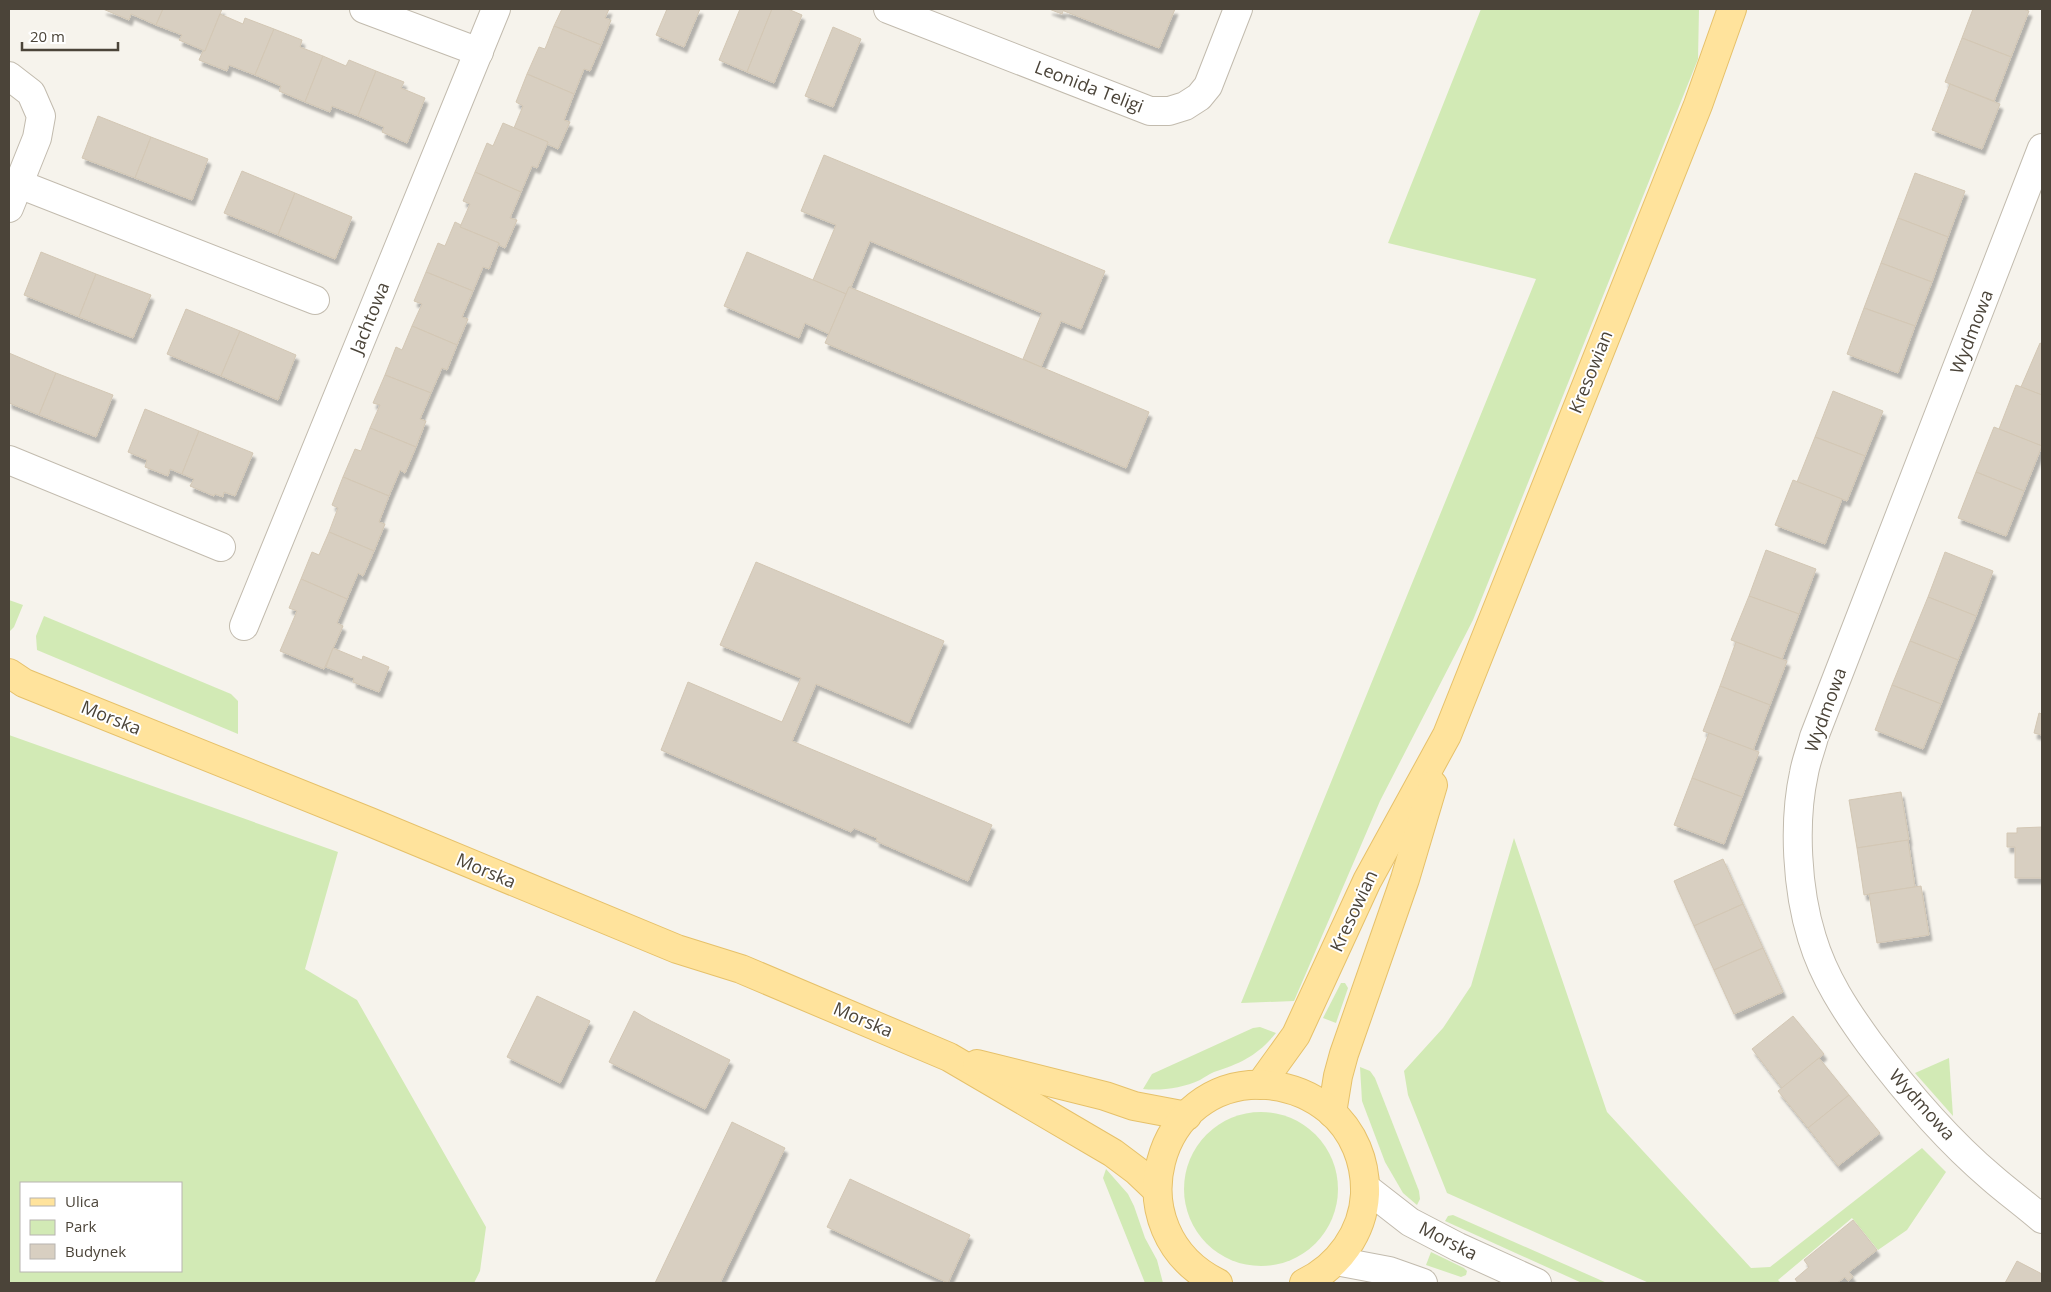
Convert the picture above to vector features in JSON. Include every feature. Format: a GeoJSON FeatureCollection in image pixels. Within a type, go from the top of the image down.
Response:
{"type":"FeatureCollection","features":[{"type":"Feature","properties":{"kind":"main road","name":"Kresowian"},"geometry":{"type":"LineString","coordinates":[[1332,1113],[1344,1054],[1406,880],[1447,735],[1708,79],[1732,9]]}},
{"type":"Feature","properties":{"kind":"main road","name":"Morska"},"geometry":{"type":"LineString","coordinates":[[14,679],[361,818],[677,949],[741,969],[949,1057],[1113,1153],[1137,1170],[1157,1190]]}},
{"type":"Feature","properties":{"kind":"main road","name":"Kresowian"},"geometry":{"type":"LineString","coordinates":[[1260,1085],[1296,1035],[1367,881],[1447,735]]}},
{"type":"Feature","properties":{"kind":"main road","name":"Morska"},"geometry":{"type":"LineString","coordinates":[[949,1057],[1104,1096],[1134,1106],[1187,1116]]}},
{"type":"Feature","properties":{"kind":"main road"},"geometry":{"type":"LineString","coordinates":[[1218,1283],[1202,1275],[1187,1273],[1165,1230],[1158,1206],[1158,1172],[1163,1154],[1171,1138],[1187,1116],[1201,1104],[1216,1095],[1233,1089],[1260,1085],[1278,1086],[1303,1093],[1332,1113],[1347,1130],[1358,1150],[1364,1172],[1364,1204],[1358,1227],[1350,1242],[1336,1261],[1322,1273],[1304,1283]]}},
{"type":"Feature","properties":{"kind":"street"},"geometry":{"type":"LineString","coordinates":[[364,9],[478,52]]}},
{"type":"Feature","properties":{"kind":"street","name":"Jachtowa"},"geometry":{"type":"LineString","coordinates":[[244,626],[496,9]]}},
{"type":"Feature","properties":{"kind":"street","name":"Leonida Teligi"},"geometry":{"type":"LineString","coordinates":[[888,9],[1150,112],[1169,112],[1185,106],[1198,97],[1208,86],[1238,9]]}},
{"type":"Feature","properties":{"kind":"street"},"geometry":{"type":"LineString","coordinates":[[9,76],[31,93],[41,116],[37,138],[14,196],[315,300]]}},
{"type":"Feature","properties":{"kind":"street","name":"Wydmowa"},"geometry":{"type":"LineString","coordinates":[[2042,148],[1814,737],[1803,774],[1799,814],[1798,875],[1812,940],[1831,986],[1849,1015],[1895,1078],[1942,1129],[1991,1177],[2042,1219]]}},
{"type":"Feature","properties":{"kind":"street"},"geometry":{"type":"LineString","coordinates":[[9,460],[221,547]]}},
{"type":"Feature","properties":{"kind":"street","name":"Morska"},"geometry":{"type":"LineString","coordinates":[[1365,1187],[1410,1222],[1458,1247],[1537,1283]]}},
{"type":"Feature","properties":{"kind":"street"},"geometry":{"type":"LineString","coordinates":[[1336,1261],[1389,1271],[1424,1283]]}},
{"type":"Feature","properties":{"kind":"green space"},"geometry":{"type":"Polygon","coordinates":[[[1481,9],[1699,9],[1698,59],[1473,620],[1380,801],[1294,1001],[1241,1003],[1536,279],[1388,243],[1481,9]]]}},
{"type":"Feature","properties":{"kind":"green space"},"geometry":{"type":"Polygon","coordinates":[[[9,600],[23,605],[14,627],[9,632],[9,600]]]}},
{"type":"Feature","properties":{"kind":"green space"},"geometry":{"type":"Polygon","coordinates":[[[44,616],[231,694],[238,701],[238,734],[37,650],[36,636],[44,616]]]}},
{"type":"Feature","properties":{"kind":"green space"},"geometry":{"type":"Polygon","coordinates":[[[9,735],[338,852],[305,969],[357,1000],[486,1227],[480,1271],[474,1283],[9,1283],[9,735]]]}},
{"type":"Feature","properties":{"kind":"green space"},"geometry":{"type":"Polygon","coordinates":[[[1514,838],[1607,1112],[1751,1268],[1770,1267],[1922,1148],[1946,1172],[1907,1230],[1878,1250],[1852,1218],[1778,1280],[1781,1283],[1649,1283],[1447,1193],[1408,1095],[1404,1071],[1443,1028],[1471,986],[1514,838]]]}},
{"type":"Feature","properties":{"kind":"green space"},"geometry":{"type":"Polygon","coordinates":[[[1341,983],[1345,983],[1348,988],[1336,1023],[1323,1018],[1341,983]]]}},
{"type":"Feature","properties":{"kind":"green space"},"geometry":{"type":"Polygon","coordinates":[[[1260,1027],[1276,1033],[1262,1048],[1248,1058],[1186,1085],[1164,1089],[1143,1089],[1152,1074],[1253,1028],[1260,1027]]]}},
{"type":"Feature","properties":{"kind":"green space"},"geometry":{"type":"Polygon","coordinates":[[[1949,1058],[1953,1116],[1915,1073],[1949,1058]]]}},
{"type":"Feature","properties":{"kind":"green space"},"geometry":{"type":"Polygon","coordinates":[[[1360,1067],[1370,1071],[1375,1078],[1419,1191],[1420,1199],[1417,1205],[1403,1193],[1385,1162],[1362,1101],[1360,1067]]]}},
{"type":"Feature","properties":{"kind":"green space"},"geometry":{"type":"Polygon","coordinates":[[[1261,1112],[1276,1113],[1291,1118],[1316,1134],[1332,1159],[1337,1174],[1337,1204],[1332,1219],[1316,1244],[1291,1260],[1276,1265],[1261,1266],[1246,1265],[1231,1260],[1206,1244],[1190,1219],[1185,1204],[1184,1189],[1185,1174],[1190,1159],[1206,1134],[1231,1118],[1246,1113],[1261,1112]]]}},
{"type":"Feature","properties":{"kind":"green space"},"geometry":{"type":"Polygon","coordinates":[[[1106,1169],[1128,1194],[1134,1206],[1145,1238],[1157,1260],[1163,1283],[1145,1283],[1103,1178],[1106,1169]]]}},
{"type":"Feature","properties":{"kind":"green space"},"geometry":{"type":"Polygon","coordinates":[[[1453,1215],[1607,1283],[1582,1283],[1445,1221],[1448,1216],[1453,1215]]]}},
{"type":"Feature","properties":{"kind":"green space"},"geometry":{"type":"Polygon","coordinates":[[[1431,1252],[1464,1268],[1467,1271],[1466,1275],[1461,1277],[1426,1265],[1431,1252]]]}},
{"type":"Feature","properties":{"kind":"building"},"geometry":{"type":"Polygon","coordinates":[[[103,9],[163,9],[156,25],[131,14],[129,20],[103,9]]]}},
{"type":"Feature","properties":{"kind":"building"},"geometry":{"type":"Polygon","coordinates":[[[163,9],[222,9],[205,51],[179,40],[182,35],[156,25],[163,9]]]}},
{"type":"Feature","properties":{"kind":"building"},"geometry":{"type":"Polygon","coordinates":[[[562,9],[609,9],[605,18],[611,20],[601,45],[554,26],[562,9]]]}},
{"type":"Feature","properties":{"kind":"building"},"geometry":{"type":"Polygon","coordinates":[[[667,9],[700,9],[684,47],[656,35],[667,9]]]}},
{"type":"Feature","properties":{"kind":"building"},"geometry":{"type":"Polygon","coordinates":[[[740,9],[772,9],[747,72],[719,60],[740,9]]]}},
{"type":"Feature","properties":{"kind":"building"},"geometry":{"type":"Polygon","coordinates":[[[772,9],[788,9],[802,15],[774,83],[747,72],[772,9]]]}},
{"type":"Feature","properties":{"kind":"building"},"geometry":{"type":"Polygon","coordinates":[[[1049,9],[1064,9],[1062,14],[1049,9]]]}},
{"type":"Feature","properties":{"kind":"building"},"geometry":{"type":"Polygon","coordinates":[[[1064,9],[1175,9],[1159,48],[1064,11],[1064,9]]]}},
{"type":"Feature","properties":{"kind":"building"},"geometry":{"type":"Polygon","coordinates":[[[1973,9],[2023,9],[2029,11],[2011,57],[1962,38],[1973,9]]]}},
{"type":"Feature","properties":{"kind":"building"},"geometry":{"type":"Polygon","coordinates":[[[220,14],[243,24],[245,18],[274,29],[255,75],[229,65],[227,71],[199,60],[203,51],[205,51],[220,14]]]}},
{"type":"Feature","properties":{"kind":"building"},"geometry":{"type":"Polygon","coordinates":[[[554,26],[601,45],[590,71],[584,69],[574,94],[527,74],[539,47],[545,49],[554,26]]]}},
{"type":"Feature","properties":{"kind":"building"},"geometry":{"type":"Polygon","coordinates":[[[833,27],[861,39],[833,107],[805,96],[833,27]]]}},
{"type":"Feature","properties":{"kind":"building"},"geometry":{"type":"Polygon","coordinates":[[[274,29],[302,40],[300,47],[323,56],[305,102],[279,91],[281,86],[255,75],[274,29]]]}},
{"type":"Feature","properties":{"kind":"building"},"geometry":{"type":"Polygon","coordinates":[[[1962,38],[2011,57],[1994,101],[1945,82],[1962,38]]]}},
{"type":"Feature","properties":{"kind":"building"},"geometry":{"type":"Polygon","coordinates":[[[323,56],[346,66],[349,60],[376,71],[358,116],[332,106],[330,112],[305,102],[323,56]]]}},
{"type":"Feature","properties":{"kind":"building"},"geometry":{"type":"Polygon","coordinates":[[[376,71],[404,82],[401,88],[425,98],[407,143],[382,132],[384,127],[358,116],[376,71]]]}},
{"type":"Feature","properties":{"kind":"building"},"geometry":{"type":"Polygon","coordinates":[[[527,74],[574,94],[564,120],[570,122],[558,149],[547,144],[548,142],[514,128],[523,106],[516,102],[527,74]]]}},
{"type":"Feature","properties":{"kind":"building"},"geometry":{"type":"Polygon","coordinates":[[[1950,84],[2000,104],[1982,149],[1932,130],[1950,84]]]}},
{"type":"Feature","properties":{"kind":"building"},"geometry":{"type":"Polygon","coordinates":[[[98,116],[151,137],[135,178],[82,158],[98,116]]]}},
{"type":"Feature","properties":{"kind":"building"},"geometry":{"type":"Polygon","coordinates":[[[503,123],[548,142],[537,168],[532,166],[521,192],[475,172],[487,143],[493,146],[503,123]]]}},
{"type":"Feature","properties":{"kind":"building"},"geometry":{"type":"Polygon","coordinates":[[[151,137],[208,159],[192,200],[135,178],[151,137]]]}},
{"type":"Feature","properties":{"kind":"building"},"geometry":{"type":"Polygon","coordinates":[[[824,155],[1105,271],[1081,329],[1061,321],[1041,367],[1023,359],[1042,313],[870,241],[851,287],[849,287],[846,294],[813,280],[836,225],[801,211],[824,155]]]}},
{"type":"Feature","properties":{"kind":"building"},"geometry":{"type":"Polygon","coordinates":[[[242,171],[295,193],[278,235],[224,213],[242,171]]]}},
{"type":"Feature","properties":{"kind":"building"},"geometry":{"type":"Polygon","coordinates":[[[475,172],[521,192],[510,218],[517,220],[505,248],[499,245],[499,243],[460,227],[470,204],[463,201],[475,172]]]}},
{"type":"Feature","properties":{"kind":"building"},"geometry":{"type":"Polygon","coordinates":[[[1915,173],[1965,191],[1948,237],[1898,218],[1915,173]]]}},
{"type":"Feature","properties":{"kind":"building"},"geometry":{"type":"Polygon","coordinates":[[[295,193],[352,217],[335,259],[278,235],[295,193]]]}},
{"type":"Feature","properties":{"kind":"building"},"geometry":{"type":"Polygon","coordinates":[[[1898,218],[1948,237],[1932,282],[1881,263],[1898,218]]]}},
{"type":"Feature","properties":{"kind":"building"},"geometry":{"type":"Polygon","coordinates":[[[455,222],[461,225],[460,227],[499,243],[489,269],[483,267],[473,291],[426,272],[438,243],[445,246],[455,222]]]}},
{"type":"Feature","properties":{"kind":"building"},"geometry":{"type":"Polygon","coordinates":[[[41,252],[96,274],[79,317],[24,295],[41,252]]]}},
{"type":"Feature","properties":{"kind":"building"},"geometry":{"type":"Polygon","coordinates":[[[747,252],[846,294],[829,334],[805,323],[799,338],[724,306],[747,252]]]}},
{"type":"Feature","properties":{"kind":"building"},"geometry":{"type":"Polygon","coordinates":[[[1881,263],[1932,282],[1915,326],[1864,308],[1881,263]]]}},
{"type":"Feature","properties":{"kind":"building"},"geometry":{"type":"Polygon","coordinates":[[[426,272],[473,291],[462,317],[468,319],[457,345],[412,326],[422,304],[414,301],[426,272]]]}},
{"type":"Feature","properties":{"kind":"building"},"geometry":{"type":"Polygon","coordinates":[[[96,274],[151,295],[133,338],[79,317],[96,274]]]}},
{"type":"Feature","properties":{"kind":"building"},"geometry":{"type":"Polygon","coordinates":[[[849,287],[1149,412],[1126,468],[825,343],[849,287]]]}},
{"type":"Feature","properties":{"kind":"building"},"geometry":{"type":"Polygon","coordinates":[[[1864,308],[1915,326],[1898,373],[1847,354],[1864,308]]]}},
{"type":"Feature","properties":{"kind":"building"},"geometry":{"type":"Polygon","coordinates":[[[186,309],[240,331],[221,376],[167,354],[186,309]]]}},
{"type":"Feature","properties":{"kind":"building"},"geometry":{"type":"Polygon","coordinates":[[[412,326],[457,345],[447,370],[442,368],[431,393],[385,375],[396,347],[402,350],[412,326]]]}},
{"type":"Feature","properties":{"kind":"building"},"geometry":{"type":"Polygon","coordinates":[[[240,331],[296,355],[278,400],[221,376],[240,331]]]}},
{"type":"Feature","properties":{"kind":"building"},"geometry":{"type":"Polygon","coordinates":[[[2040,343],[2042,344],[2042,395],[2021,387],[2040,343]]]}},
{"type":"Feature","properties":{"kind":"building"},"geometry":{"type":"Polygon","coordinates":[[[9,353],[56,373],[39,415],[9,403],[9,353]]]}},
{"type":"Feature","properties":{"kind":"building"},"geometry":{"type":"Polygon","coordinates":[[[56,373],[113,395],[96,437],[39,415],[56,373]]]}},
{"type":"Feature","properties":{"kind":"building"},"geometry":{"type":"Polygon","coordinates":[[[385,375],[431,393],[420,419],[426,421],[416,447],[370,428],[380,405],[373,403],[385,375]]]}},
{"type":"Feature","properties":{"kind":"building"},"geometry":{"type":"Polygon","coordinates":[[[2016,385],[2042,395],[2042,446],[1999,429],[2016,385]]]}},
{"type":"Feature","properties":{"kind":"building"},"geometry":{"type":"Polygon","coordinates":[[[1833,391],[1883,411],[1865,456],[1815,437],[1833,391]]]}},
{"type":"Feature","properties":{"kind":"building"},"geometry":{"type":"Polygon","coordinates":[[[145,409],[199,431],[182,474],[170,469],[168,476],[145,467],[147,460],[128,452],[145,409]]]}},
{"type":"Feature","properties":{"kind":"building"},"geometry":{"type":"Polygon","coordinates":[[[1994,427],[2042,446],[2024,491],[1976,472],[1994,427]]]}},
{"type":"Feature","properties":{"kind":"building"},"geometry":{"type":"Polygon","coordinates":[[[370,428],[416,447],[405,473],[400,470],[389,496],[343,477],[355,449],[361,451],[370,428]]]}},
{"type":"Feature","properties":{"kind":"building"},"geometry":{"type":"Polygon","coordinates":[[[199,431],[253,453],[235,496],[224,492],[223,497],[215,494],[214,496],[190,486],[194,479],[182,474],[199,431]]]}},
{"type":"Feature","properties":{"kind":"building"},"geometry":{"type":"Polygon","coordinates":[[[1815,437],[1865,456],[1847,501],[1797,482],[1815,437]]]}},
{"type":"Feature","properties":{"kind":"building"},"geometry":{"type":"Polygon","coordinates":[[[1976,472],[2024,491],[2006,536],[1958,518],[1976,472]]]}},
{"type":"Feature","properties":{"kind":"building"},"geometry":{"type":"Polygon","coordinates":[[[343,477],[389,496],[379,522],[385,524],[374,551],[329,532],[338,508],[332,505],[343,477]]]}},
{"type":"Feature","properties":{"kind":"building"},"geometry":{"type":"Polygon","coordinates":[[[1793,480],[1842,499],[1825,544],[1775,525],[1793,480]]]}},
{"type":"Feature","properties":{"kind":"building"},"geometry":{"type":"Polygon","coordinates":[[[329,532],[374,551],[363,576],[358,573],[347,599],[301,579],[312,552],[319,555],[329,532]]]}},
{"type":"Feature","properties":{"kind":"building"},"geometry":{"type":"Polygon","coordinates":[[[1766,550],[1816,569],[1799,614],[1749,596],[1766,550]]]}},
{"type":"Feature","properties":{"kind":"building"},"geometry":{"type":"Polygon","coordinates":[[[1945,552],[1993,571],[1976,616],[1928,597],[1945,552]]]}},
{"type":"Feature","properties":{"kind":"building"},"geometry":{"type":"Polygon","coordinates":[[[756,562],[944,641],[909,723],[816,684],[792,741],[992,825],[968,881],[876,841],[877,838],[854,828],[851,832],[661,750],[688,682],[782,722],[801,678],[720,645],[756,562]]]}},
{"type":"Feature","properties":{"kind":"building"},"geometry":{"type":"Polygon","coordinates":[[[301,579],[347,599],[337,623],[343,626],[324,669],[280,651],[297,611],[289,608],[301,579]]]}},
{"type":"Feature","properties":{"kind":"building"},"geometry":{"type":"Polygon","coordinates":[[[1749,596],[1799,614],[1782,659],[1731,640],[1749,596]]]}},
{"type":"Feature","properties":{"kind":"building"},"geometry":{"type":"Polygon","coordinates":[[[1928,597],[1976,616],[1958,660],[1910,641],[1928,597]]]}},
{"type":"Feature","properties":{"kind":"building"},"geometry":{"type":"Polygon","coordinates":[[[1910,641],[1958,660],[1941,704],[1892,685],[1910,641]]]}},
{"type":"Feature","properties":{"kind":"building"},"geometry":{"type":"Polygon","coordinates":[[[1736,642],[1787,661],[1770,705],[1720,686],[1736,642]]]}},
{"type":"Feature","properties":{"kind":"building"},"geometry":{"type":"Polygon","coordinates":[[[333,648],[362,660],[363,656],[389,667],[379,692],[353,682],[354,678],[326,667],[333,648]]]}},
{"type":"Feature","properties":{"kind":"building"},"geometry":{"type":"Polygon","coordinates":[[[1892,685],[1941,704],[1923,749],[1875,730],[1892,685]]]}},
{"type":"Feature","properties":{"kind":"building"},"geometry":{"type":"Polygon","coordinates":[[[1720,686],[1770,705],[1753,750],[1703,731],[1720,686]]]}},
{"type":"Feature","properties":{"kind":"building"},"geometry":{"type":"Polygon","coordinates":[[[2039,713],[2042,714],[2042,735],[2034,733],[2039,713]]]}},
{"type":"Feature","properties":{"kind":"building"},"geometry":{"type":"Polygon","coordinates":[[[1709,733],[1759,752],[1742,797],[1692,778],[1709,733]]]}},
{"type":"Feature","properties":{"kind":"building"},"geometry":{"type":"Polygon","coordinates":[[[1692,778],[1742,797],[1724,844],[1674,825],[1692,778]]]}},
{"type":"Feature","properties":{"kind":"building"},"geometry":{"type":"Polygon","coordinates":[[[1901,792],[1909,840],[1857,848],[1849,800],[1901,792]]]}},
{"type":"Feature","properties":{"kind":"building"},"geometry":{"type":"Polygon","coordinates":[[[2042,827],[2042,878],[2015,878],[2015,847],[2007,847],[2007,833],[2017,833],[2017,828],[2042,827]]]}},
{"type":"Feature","properties":{"kind":"building"},"geometry":{"type":"Polygon","coordinates":[[[1908,840],[1915,887],[1864,895],[1857,848],[1908,840]]]}},
{"type":"Feature","properties":{"kind":"building"},"geometry":{"type":"Polygon","coordinates":[[[1723,859],[1743,904],[1694,926],[1674,881],[1723,859]]]}},
{"type":"Feature","properties":{"kind":"building"},"geometry":{"type":"Polygon","coordinates":[[[1921,886],[1929,935],[1877,943],[1869,894],[1921,886]]]}},
{"type":"Feature","properties":{"kind":"building"},"geometry":{"type":"Polygon","coordinates":[[[1743,904],[1763,948],[1714,970],[1694,926],[1743,904]]]}},
{"type":"Feature","properties":{"kind":"building"},"geometry":{"type":"Polygon","coordinates":[[[1763,948],[1783,992],[1734,1014],[1714,970],[1763,948]]]}},
{"type":"Feature","properties":{"kind":"building"},"geometry":{"type":"Polygon","coordinates":[[[537,996],[590,1021],[560,1083],[507,1057],[537,996]]]}},
{"type":"Feature","properties":{"kind":"building"},"geometry":{"type":"Polygon","coordinates":[[[634,1011],[730,1060],[705,1109],[609,1062],[634,1011]]]}},
{"type":"Feature","properties":{"kind":"building"},"geometry":{"type":"Polygon","coordinates":[[[1793,1016],[1824,1054],[1782,1088],[1752,1049],[1793,1016]]]}},
{"type":"Feature","properties":{"kind":"building"},"geometry":{"type":"Polygon","coordinates":[[[1819,1058],[1849,1095],[1808,1128],[1778,1091],[1819,1058]]]}},
{"type":"Feature","properties":{"kind":"building"},"geometry":{"type":"Polygon","coordinates":[[[1849,1095],[1880,1133],[1838,1166],[1808,1128],[1849,1095]]]}},
{"type":"Feature","properties":{"kind":"building"},"geometry":{"type":"Polygon","coordinates":[[[732,1122],[785,1148],[720,1283],[655,1283],[732,1122]]]}},
{"type":"Feature","properties":{"kind":"building"},"geometry":{"type":"Polygon","coordinates":[[[850,1179],[970,1235],[948,1283],[827,1227],[850,1179]]]}},
{"type":"Feature","properties":{"kind":"building"},"geometry":{"type":"Polygon","coordinates":[[[1853,1220],[1877,1250],[1849,1272],[1853,1277],[1848,1281],[1845,1277],[1837,1283],[1798,1283],[1795,1279],[1809,1267],[1804,1260],[1853,1220]]]}},
{"type":"Feature","properties":{"kind":"building"},"geometry":{"type":"Polygon","coordinates":[[[2017,1261],[2042,1274],[2042,1283],[2005,1283],[2017,1261]]]}}]}
